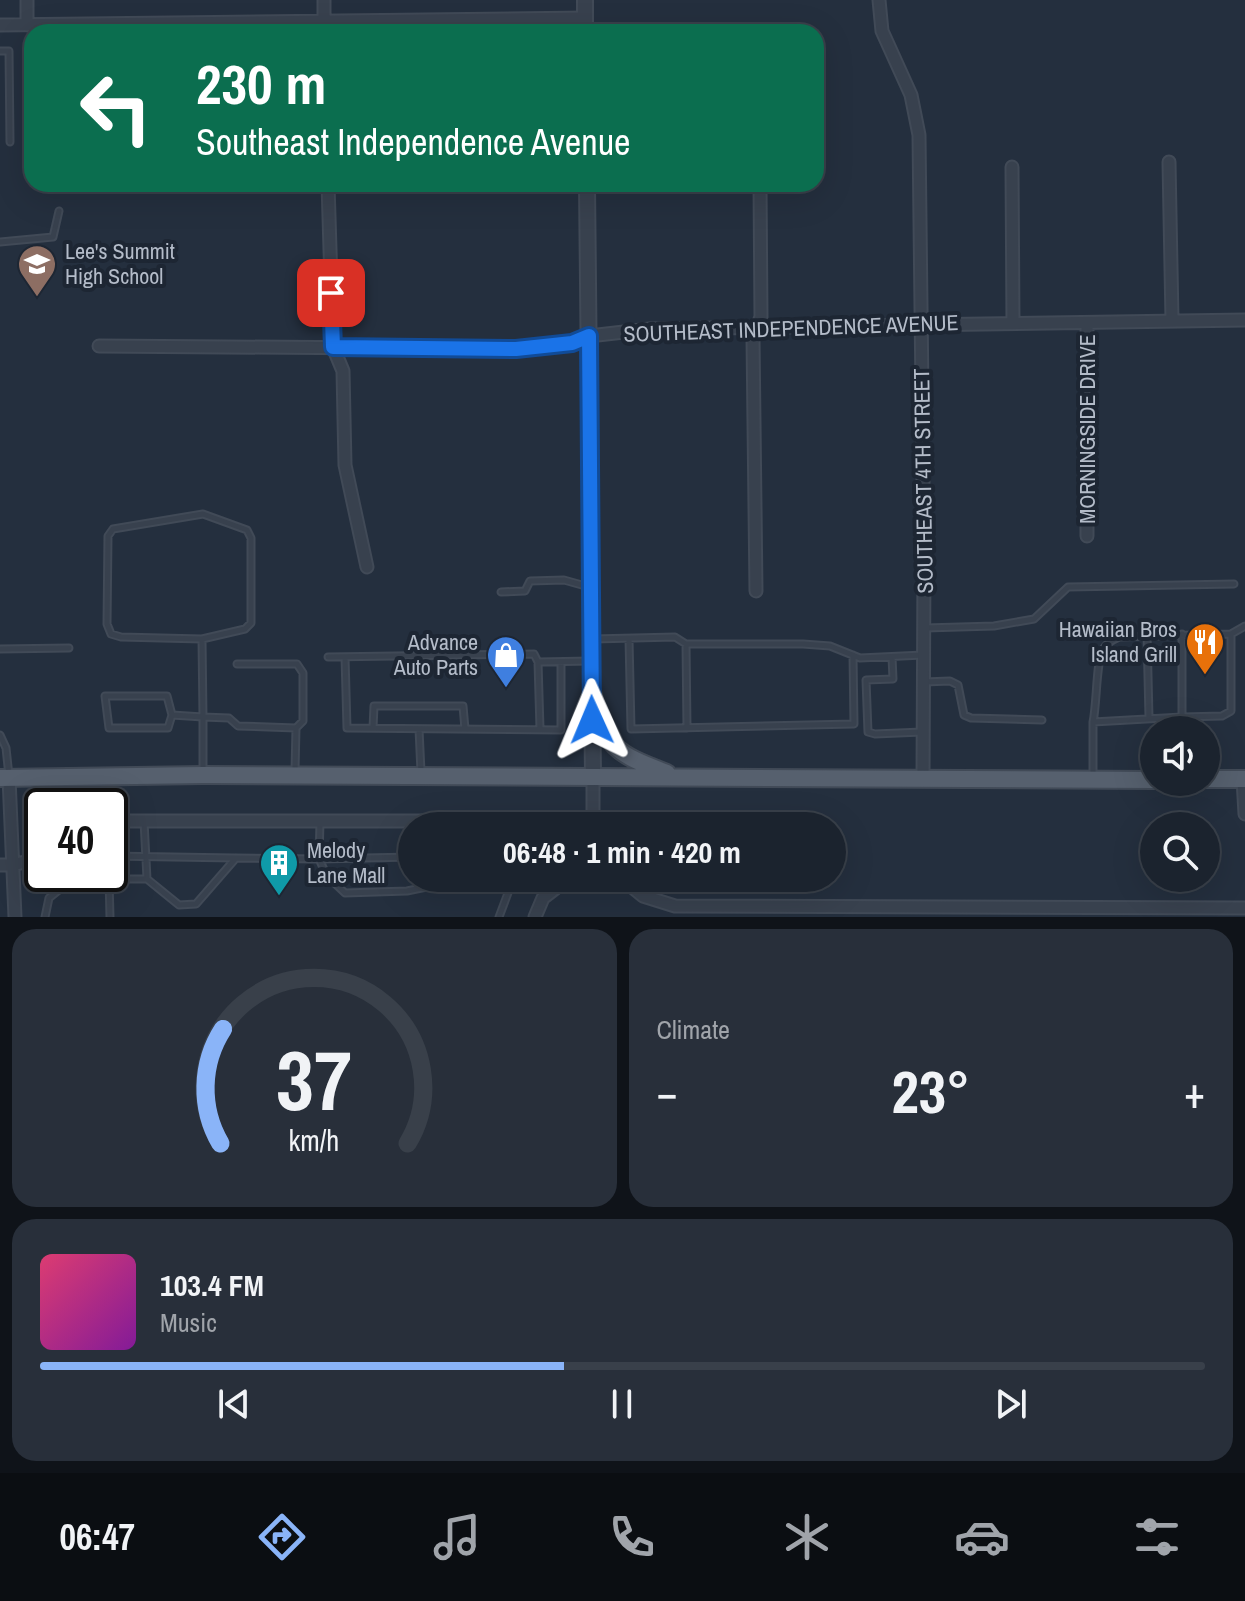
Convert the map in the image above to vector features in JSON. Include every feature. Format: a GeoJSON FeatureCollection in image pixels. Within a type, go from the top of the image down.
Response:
{"type":"FeatureCollection","features":[{"type":"Feature","properties":{"kind":"main road"},"geometry":{"type":"LineString","coordinates":[[592,692],[602,726],[616,748],[632,759],[676,777]]}},
{"type":"Feature","properties":{"kind":"main road"},"geometry":{"type":"LineString","coordinates":[[5,778],[203,775],[1140,780]]}},
{"type":"Feature","properties":{"kind":"main road"},"geometry":{"type":"LineString","coordinates":[[1220,779],[1244,779]]}},
{"type":"Feature","properties":{"kind":"street"},"geometry":{"type":"LineString","coordinates":[[27,0],[27,24]]}},
{"type":"Feature","properties":{"kind":"street"},"geometry":{"type":"LineString","coordinates":[[324,0],[324,24]]}},
{"type":"Feature","properties":{"kind":"street"},"geometry":{"type":"LineString","coordinates":[[585,0],[585,24]]}},
{"type":"Feature","properties":{"kind":"street","name":"SOUTHEAST 4TH STREET"},"geometry":{"type":"LineString","coordinates":[[879,0],[882,31],[911,95],[919,135],[923,777]]}},
{"type":"Feature","properties":{"kind":"street"},"geometry":{"type":"LineString","coordinates":[[0,25],[24,25]]}},
{"type":"Feature","properties":{"kind":"street"},"geometry":{"type":"LineString","coordinates":[[1169,162],[1172,320]]}},
{"type":"Feature","properties":{"kind":"street"},"geometry":{"type":"LineString","coordinates":[[1012,167],[1013,323]]}},
{"type":"Feature","properties":{"kind":"street"},"geometry":{"type":"LineString","coordinates":[[328,192],[333,347],[343,371],[345,465],[367,567]]}},
{"type":"Feature","properties":{"kind":"street"},"geometry":{"type":"LineString","coordinates":[[587,192],[593,812]]}},
{"type":"Feature","properties":{"kind":"street"},"geometry":{"type":"LineString","coordinates":[[756,591],[755,329],[761,317],[760,192]]}},
{"type":"Feature","properties":{"kind":"street","name":"SOUTHEAST INDEPENDENCE AVENUE"},"geometry":{"type":"LineString","coordinates":[[99,346],[516,349],[650,329],[1245,320]]}},
{"type":"Feature","properties":{"kind":"street","name":"MORNINGSIDE DRIVE"},"geometry":{"type":"LineString","coordinates":[[1087,323],[1087,536]]}},
{"type":"Feature","properties":{"kind":"street"},"geometry":{"type":"LineString","coordinates":[[5,778],[6,865],[15,917]]}},
{"type":"Feature","properties":{"kind":"street"},"geometry":{"type":"LineString","coordinates":[[1244,779],[1245,814]]}},
{"type":"Feature","properties":{"kind":"street"},"geometry":{"type":"LineString","coordinates":[[128,821],[398,823]]}},
{"type":"Feature","properties":{"kind":"street"},"geometry":{"type":"LineString","coordinates":[[535,917],[543,898],[551,892]]}},
{"type":"Feature","properties":{"kind":"street"},"geometry":{"type":"LineString","coordinates":[[638,892],[675,912],[1245,908]]}},
{"type":"Feature","properties":{"kind":"lane"},"geometry":{"type":"LineString","coordinates":[[0,51],[9,51],[10,142]]}},
{"type":"Feature","properties":{"kind":"lane"},"geometry":{"type":"LineString","coordinates":[[0,242],[53,237],[59,211]]}},
{"type":"Feature","properties":{"kind":"lane"},"geometry":{"type":"LineString","coordinates":[[203,514],[247,530],[251,538],[251,623],[245,629],[202,639],[121,637],[111,634],[107,624],[108,536],[113,529],[203,514]]}},
{"type":"Feature","properties":{"kind":"lane"},"geometry":{"type":"LineString","coordinates":[[501,592],[525,591],[530,581],[564,580],[591,588]]}},
{"type":"Feature","properties":{"kind":"lane"},"geometry":{"type":"LineString","coordinates":[[924,628],[994,626],[1034,619],[1068,587],[1234,584]]}},
{"type":"Feature","properties":{"kind":"lane"},"geometry":{"type":"LineString","coordinates":[[1093,780],[1093,722],[1101,654],[1105,644],[1119,637],[1147,634],[1231,634],[1245,626]]}},
{"type":"Feature","properties":{"kind":"lane"},"geometry":{"type":"LineString","coordinates":[[1147,634],[1149,716]]}},
{"type":"Feature","properties":{"kind":"lane"},"geometry":{"type":"LineString","coordinates":[[1182,634],[1182,716]]}},
{"type":"Feature","properties":{"kind":"lane"},"geometry":{"type":"LineString","coordinates":[[1220,716],[1231,711],[1231,634]]}},
{"type":"Feature","properties":{"kind":"lane"},"geometry":{"type":"LineString","coordinates":[[592,639],[675,637],[686,644],[803,644],[830,646],[860,658],[924,655]]}},
{"type":"Feature","properties":{"kind":"lane"},"geometry":{"type":"LineString","coordinates":[[202,639],[203,775]]}},
{"type":"Feature","properties":{"kind":"lane"},"geometry":{"type":"LineString","coordinates":[[629,639],[631,729],[854,724],[853,655]]}},
{"type":"Feature","properties":{"kind":"lane"},"geometry":{"type":"LineString","coordinates":[[686,644],[687,728]]}},
{"type":"Feature","properties":{"kind":"lane"},"geometry":{"type":"LineString","coordinates":[[0,649],[69,648]]}},
{"type":"Feature","properties":{"kind":"lane"},"geometry":{"type":"LineString","coordinates":[[328,657],[534,654],[538,662],[540,730]]}},
{"type":"Feature","properties":{"kind":"lane"},"geometry":{"type":"LineString","coordinates":[[345,657],[347,728],[561,730],[561,662]]}},
{"type":"Feature","properties":{"kind":"lane"},"geometry":{"type":"LineString","coordinates":[[892,657],[893,679],[866,680],[868,732],[923,732]]}},
{"type":"Feature","properties":{"kind":"lane"},"geometry":{"type":"LineString","coordinates":[[538,662],[591,661]]}},
{"type":"Feature","properties":{"kind":"lane"},"geometry":{"type":"LineString","coordinates":[[237,664],[297,664],[303,673],[303,721],[296,728],[295,776]]}},
{"type":"Feature","properties":{"kind":"lane"},"geometry":{"type":"LineString","coordinates":[[923,682],[950,681],[958,685],[964,715],[971,718],[1042,720]]}},
{"type":"Feature","properties":{"kind":"lane"},"geometry":{"type":"LineString","coordinates":[[105,696],[167,696],[172,715],[168,728],[109,728],[105,696]]}},
{"type":"Feature","properties":{"kind":"lane"},"geometry":{"type":"LineString","coordinates":[[373,728],[374,706],[463,706],[465,729]]}},
{"type":"Feature","properties":{"kind":"lane"},"geometry":{"type":"LineString","coordinates":[[172,715],[229,718],[238,726],[296,728]]}},
{"type":"Feature","properties":{"kind":"lane"},"geometry":{"type":"LineString","coordinates":[[1093,722],[1140,719]]}},
{"type":"Feature","properties":{"kind":"lane"},"geometry":{"type":"LineString","coordinates":[[419,729],[421,776]]}},
{"type":"Feature","properties":{"kind":"lane"},"geometry":{"type":"LineString","coordinates":[[0,735],[6,748],[5,778]]}},
{"type":"Feature","properties":{"kind":"lane"},"geometry":{"type":"LineString","coordinates":[[144,821],[147,879]]}},
{"type":"Feature","properties":{"kind":"lane"},"geometry":{"type":"LineString","coordinates":[[320,821],[319,859],[327,876],[345,893],[398,891]]}},
{"type":"Feature","properties":{"kind":"lane"},"geometry":{"type":"LineString","coordinates":[[128,856],[398,857]]}},
{"type":"Feature","properties":{"kind":"lane"},"geometry":{"type":"LineString","coordinates":[[128,878],[147,879],[179,905],[196,904],[236,858]]}},
{"type":"Feature","properties":{"kind":"lane"},"geometry":{"type":"LineString","coordinates":[[45,917],[49,898],[56,892]]}},
{"type":"Feature","properties":{"kind":"lane"},"geometry":{"type":"LineString","coordinates":[[109,892],[110,917]]}},
{"type":"Feature","properties":{"kind":"lane"},"geometry":{"type":"LineString","coordinates":[[499,917],[508,892]]}},
{"type":"Feature","properties":{"kind":"place","name":"Lee's Summit High School"},"geometry":{"type":"Point","coordinates":[37,298]}},
{"type":"Feature","properties":{"kind":"place","name":"Hawaiian Bros Island Grill"},"geometry":{"type":"Point","coordinates":[1205,676]}},
{"type":"Feature","properties":{"kind":"place","name":"Advance Auto Parts"},"geometry":{"type":"Point","coordinates":[506,689]}},
{"type":"Feature","properties":{"kind":"place","name":"Melody Lane Mall"},"geometry":{"type":"Point","coordinates":[279,897]}},
{"type":"Feature","properties":{"kind":"route"},"geometry":{"type":"LineString","coordinates":[[331,293],[333,347],[516,349],[572,343],[589,336],[592,720]]}}]}
